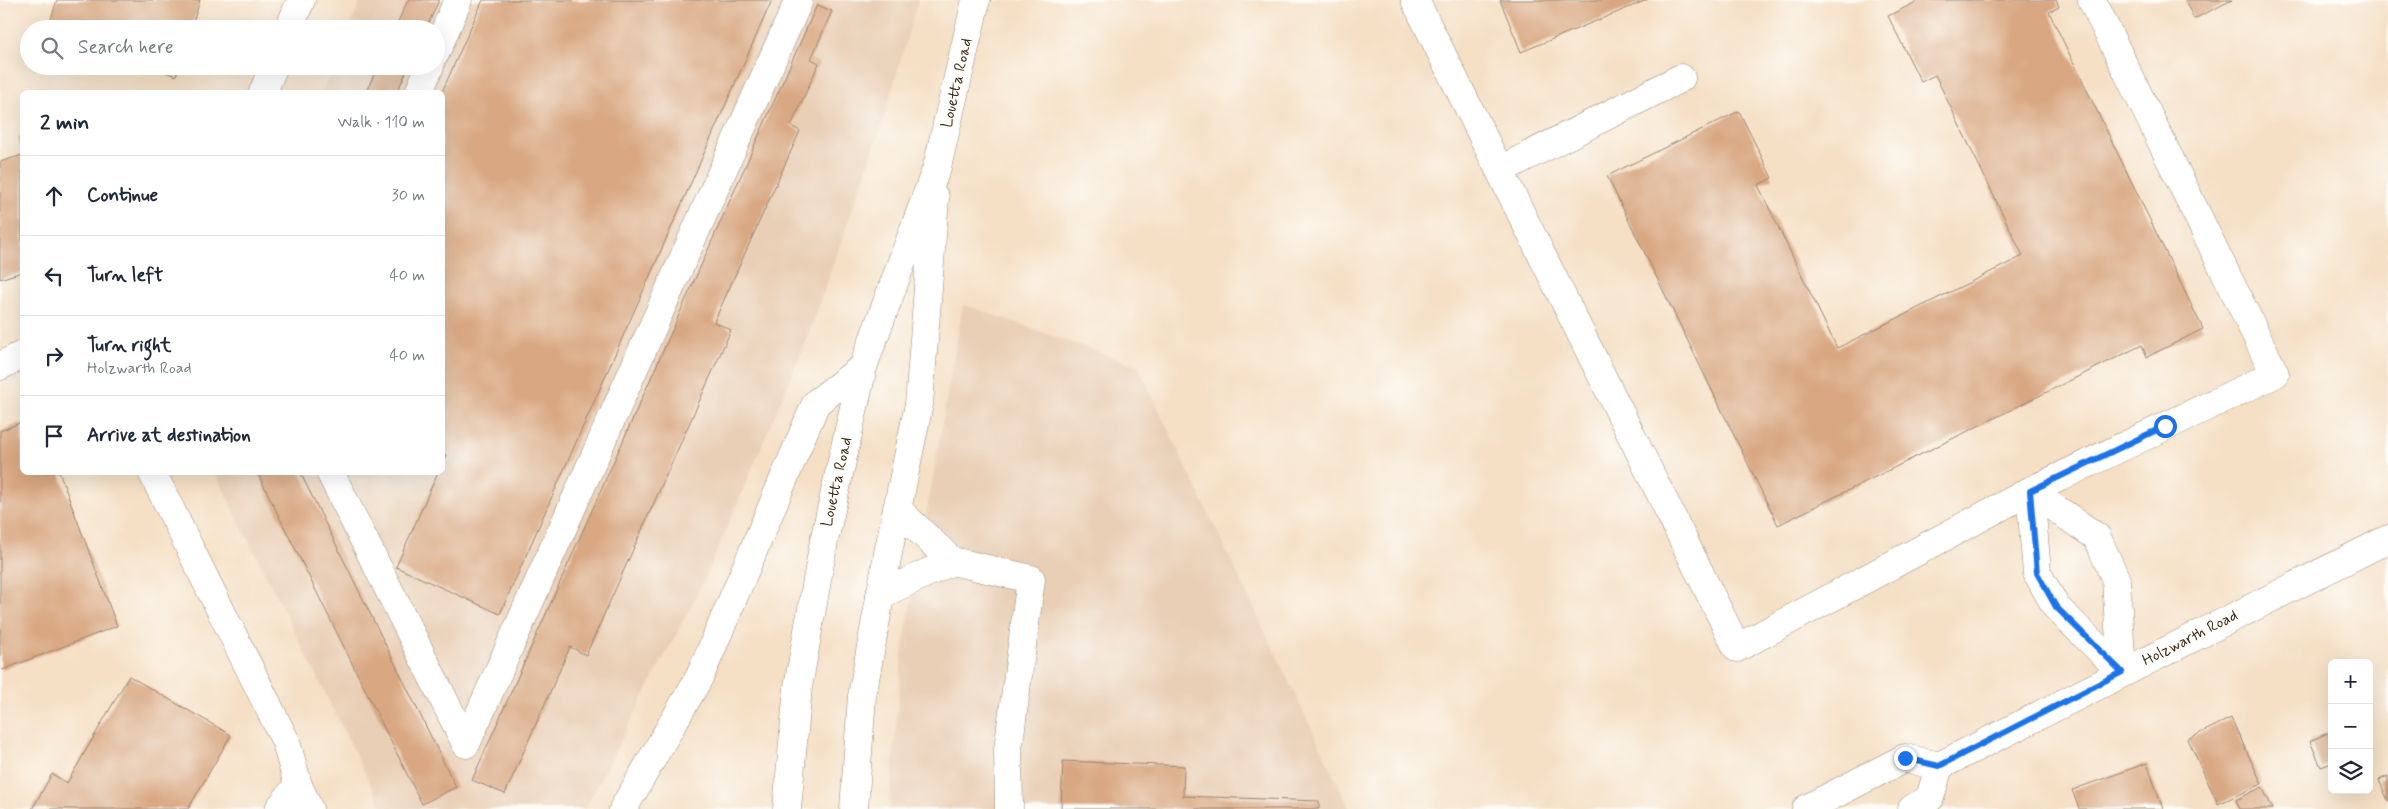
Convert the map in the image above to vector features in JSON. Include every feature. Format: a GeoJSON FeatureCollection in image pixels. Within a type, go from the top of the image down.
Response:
{"type":"FeatureCollection","features":[{"type":"Feature","properties":{"kind":"main road"},"geometry":{"type":"LineString","coordinates":[[293,20],[301,0]]}},
{"type":"Feature","properties":{"kind":"main road"},"geometry":{"type":"LineString","coordinates":[[445,31],[458,0]]}},
{"type":"Feature","properties":{"kind":"main road"},"geometry":{"type":"LineString","coordinates":[[332,475],[466,744],[798,0]]}},
{"type":"Feature","properties":{"kind":"main road","name":"Louetta Road"},"geometry":{"type":"LineString","coordinates":[[787,809],[798,687],[824,541],[863,367],[937,167],[976,0]]}},
{"type":"Feature","properties":{"kind":"main road"},"geometry":{"type":"LineString","coordinates":[[1415,0],[1737,648],[2030,491],[2275,374],[2092,0]]}},
{"type":"Feature","properties":{"kind":"main road"},"geometry":{"type":"LineString","coordinates":[[264,90],[270,75]]}},
{"type":"Feature","properties":{"kind":"main road"},"geometry":{"type":"LineString","coordinates":[[420,90],[426,75]]}},
{"type":"Feature","properties":{"kind":"main road"},"geometry":{"type":"LineString","coordinates":[[1500,170],[1681,78]]}},
{"type":"Feature","properties":{"kind":"main road","name":"Louetta Road"},"geometry":{"type":"LineString","coordinates":[[854,809],[862,696],[880,595],[919,404],[937,167]]}},
{"type":"Feature","properties":{"kind":"main road"},"geometry":{"type":"LineString","coordinates":[[0,366],[20,356]]}},
{"type":"Feature","properties":{"kind":"main road"},"geometry":{"type":"LineString","coordinates":[[623,809],[700,676],[816,403],[863,367]]}},
{"type":"Feature","properties":{"kind":"main road"},"geometry":{"type":"LineString","coordinates":[[153,475],[286,742],[304,797],[279,809]]}},
{"type":"Feature","properties":{"kind":"main road"},"geometry":{"type":"LineString","coordinates":[[2030,491],[2097,537],[2116,580],[2122,672]]}},
{"type":"Feature","properties":{"kind":"main road"},"geometry":{"type":"LineString","coordinates":[[2030,491],[2037,573],[2056,607],[2122,672]]}},
{"type":"Feature","properties":{"kind":"main road"},"geometry":{"type":"LineString","coordinates":[[897,509],[952,561],[1031,579],[1008,748],[1009,809]]}},
{"type":"Feature","properties":{"kind":"main road","name":"Holzwarth Road"},"geometry":{"type":"LineString","coordinates":[[1939,766],[2388,538]]}},
{"type":"Feature","properties":{"kind":"main road"},"geometry":{"type":"LineString","coordinates":[[880,595],[952,561]]}},
{"type":"Feature","properties":{"kind":"main road"},"geometry":{"type":"LineString","coordinates":[[1806,809],[1905,758],[1939,766],[1930,798],[1912,809]]}},
{"type":"Feature","properties":{"kind":"shaded area"},"geometry":{"type":"Polygon","coordinates":[[[361,0],[918,0],[880,131],[807,339],[705,579],[585,809],[383,809],[216,475],[445,475],[445,90],[323,90],[329,75],[445,75],[445,20],[353,20],[361,0]]]}},
{"type":"Feature","properties":{"kind":"shaded area"},"geometry":{"type":"Polygon","coordinates":[[[963,304],[1138,366],[1350,809],[889,809],[902,655],[963,304]]]}},
{"type":"Feature","properties":{"kind":"building"},"geometry":{"type":"Polygon","coordinates":[[[57,0],[200,0],[194,20],[51,20],[57,0]]]}},
{"type":"Feature","properties":{"kind":"building"},"geometry":{"type":"Polygon","coordinates":[[[408,0],[439,0],[430,20],[399,20],[408,0]]]}},
{"type":"Feature","properties":{"kind":"building"},"geometry":{"type":"Polygon","coordinates":[[[483,0],[772,0],[500,614],[396,567],[437,475],[445,475],[445,90],[443,90],[483,0]]]}},
{"type":"Feature","properties":{"kind":"building"},"geometry":{"type":"Polygon","coordinates":[[[1500,0],[1647,0],[1521,52],[1500,0]]]}},
{"type":"Feature","properties":{"kind":"building"},"geometry":{"type":"Polygon","coordinates":[[[1920,0],[2056,0],[2059,7],[2049,12],[2203,329],[2147,357],[2142,345],[1778,525],[1607,176],[1739,111],[1772,178],[1758,185],[1837,348],[2023,256],[1935,75],[1921,82],[1888,16],[1920,0]]]}},
{"type":"Feature","properties":{"kind":"building"},"geometry":{"type":"Polygon","coordinates":[[[2185,0],[2232,0],[2194,19],[2185,0]]]}},
{"type":"Feature","properties":{"kind":"building"},"geometry":{"type":"Polygon","coordinates":[[[817,5],[832,11],[811,59],[819,63],[791,126],[800,131],[714,322],[731,330],[586,655],[570,647],[505,794],[472,780],[817,5]]]}},
{"type":"Feature","properties":{"kind":"building"},"geometry":{"type":"Polygon","coordinates":[[[374,75],[405,75],[398,90],[367,90],[374,75]]]}},
{"type":"Feature","properties":{"kind":"building"},"geometry":{"type":"Polygon","coordinates":[[[20,156],[20,273],[0,279],[0,162],[20,156]]]}},
{"type":"Feature","properties":{"kind":"building"},"geometry":{"type":"Polygon","coordinates":[[[20,423],[20,475],[60,475],[117,626],[2,670],[0,665],[0,431],[20,423]]]}},
{"type":"Feature","properties":{"kind":"building"},"geometry":{"type":"Polygon","coordinates":[[[258,475],[301,475],[456,787],[422,804],[258,475]]]}},
{"type":"Feature","properties":{"kind":"building"},"geometry":{"type":"Polygon","coordinates":[[[129,676],[231,735],[188,809],[32,809],[52,774],[67,783],[129,676]]]}},
{"type":"Feature","properties":{"kind":"building"},"geometry":{"type":"Polygon","coordinates":[[[2231,718],[2262,784],[2218,804],[2188,739],[2231,718]]]}},
{"type":"Feature","properties":{"kind":"building"},"geometry":{"type":"Polygon","coordinates":[[[2328,733],[2328,764],[2321,767],[2310,741],[2328,733]]]}},
{"type":"Feature","properties":{"kind":"building"},"geometry":{"type":"Polygon","coordinates":[[[1063,761],[1184,766],[1183,796],[1319,801],[1319,809],[1061,809],[1063,761]]]}},
{"type":"Feature","properties":{"kind":"building"},"geometry":{"type":"Polygon","coordinates":[[[2147,763],[2163,809],[2079,809],[2072,790],[2147,763]]]}},
{"type":"Feature","properties":{"kind":"building"},"geometry":{"type":"Polygon","coordinates":[[[2388,776],[2388,801],[2379,780],[2388,776]]]}},
{"type":"Feature","properties":{"kind":"building"},"geometry":{"type":"Polygon","coordinates":[[[2262,787],[2273,809],[2240,809],[2236,800],[2262,787]]]}},
{"type":"Feature","properties":{"kind":"route"},"geometry":{"type":"LineString","coordinates":[[1905,758],[1939,766],[2122,672],[2056,607],[2037,573],[2030,491],[2165,426]]}}]}
